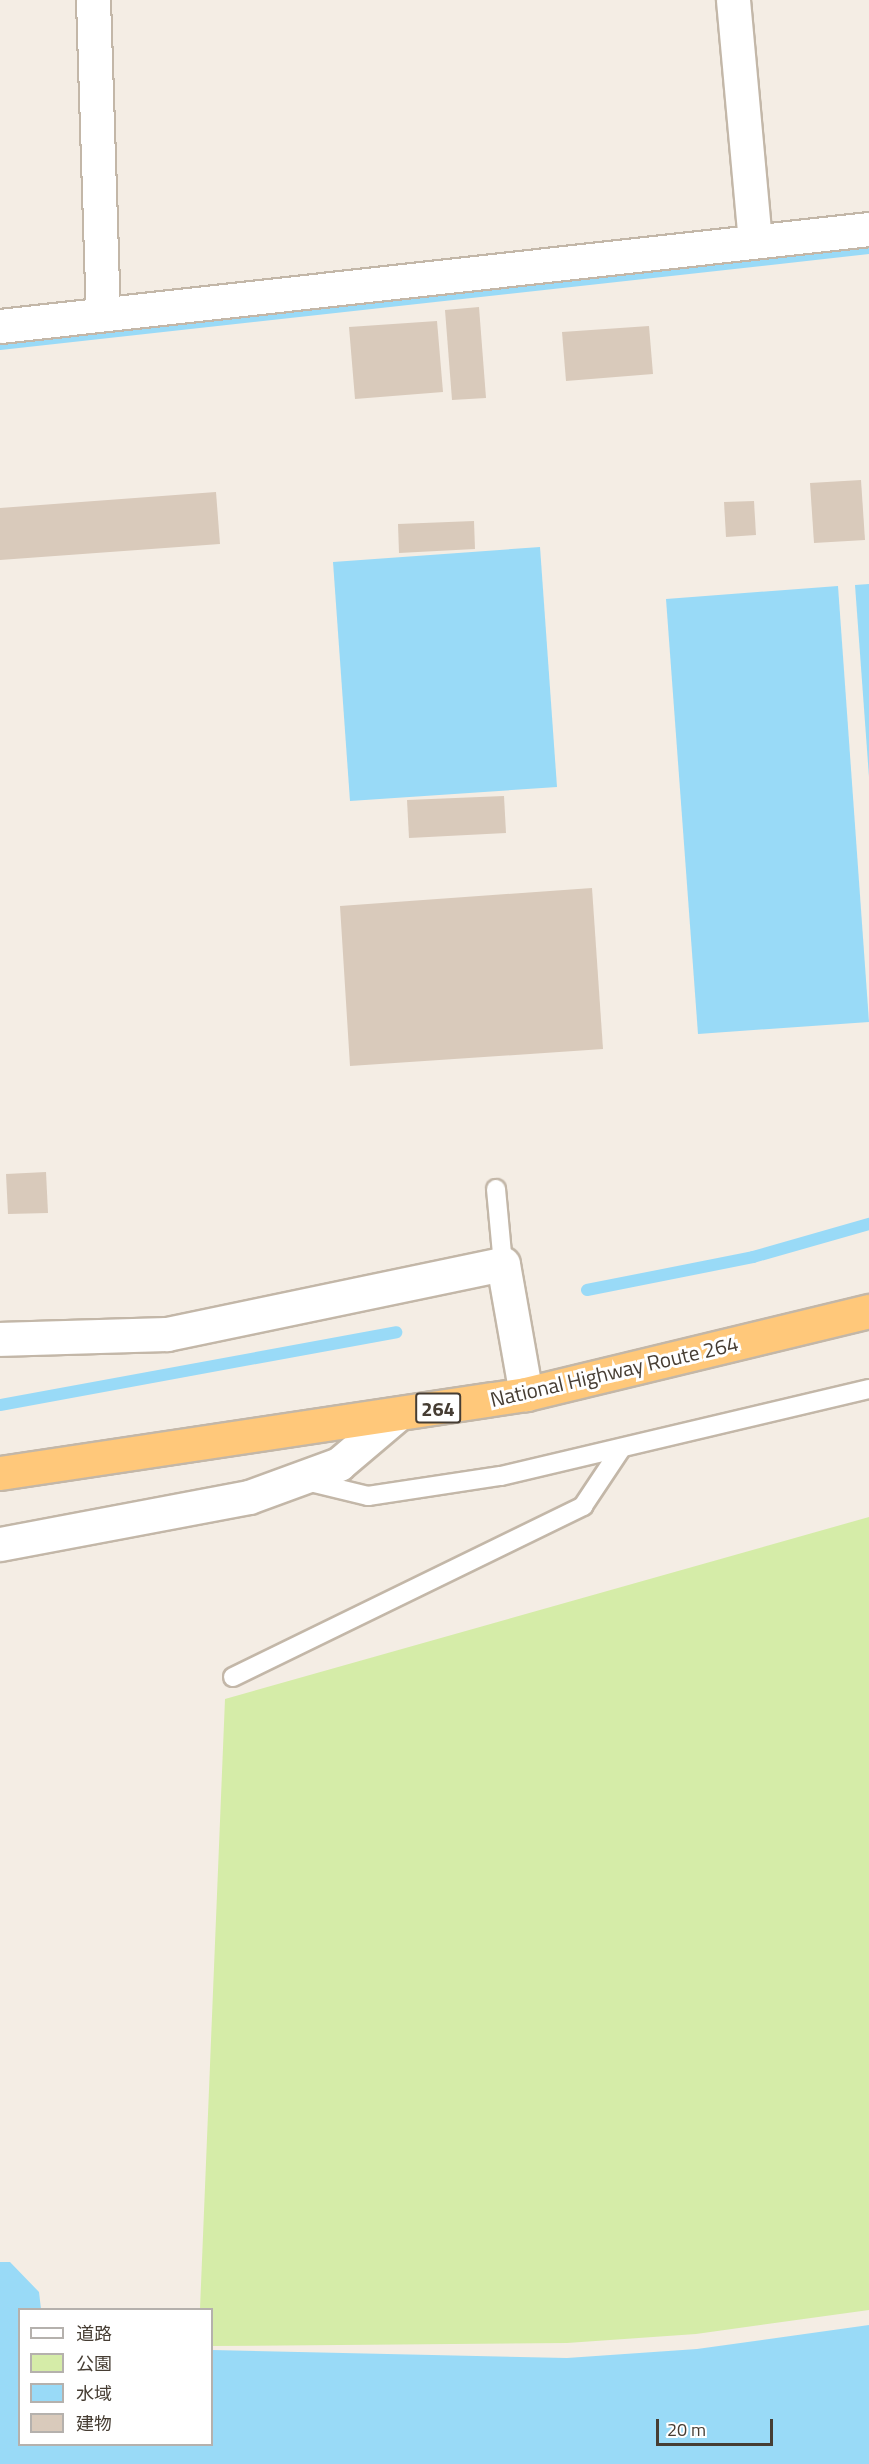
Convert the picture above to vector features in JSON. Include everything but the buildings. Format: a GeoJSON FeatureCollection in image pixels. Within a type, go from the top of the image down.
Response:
{"type":"FeatureCollection","features":[{"type":"Feature","properties":{"kind":"highway","name":"National Highway Route 264"},"geometry":{"type":"LineString","coordinates":[[0,1473],[526,1394],[869,1311]]}},
{"type":"Feature","properties":{"kind":"street"},"geometry":{"type":"LineString","coordinates":[[93,0],[103,314]]}},
{"type":"Feature","properties":{"kind":"street"},"geometry":{"type":"LineString","coordinates":[[733,0],[755,240]]}},
{"type":"Feature","properties":{"kind":"street"},"geometry":{"type":"LineString","coordinates":[[0,326],[869,229]]}},
{"type":"Feature","properties":{"kind":"street"},"geometry":{"type":"LineString","coordinates":[[0,1339],[167,1334],[503,1264],[526,1394]]}},
{"type":"Feature","properties":{"kind":"street"},"geometry":{"type":"LineString","coordinates":[[0,1544],[249,1497],[339,1464],[398,1414]]}},
{"type":"Feature","properties":{"kind":"lane"},"geometry":{"type":"LineString","coordinates":[[496,1189],[503,1264]]}},
{"type":"Feature","properties":{"kind":"lane"},"geometry":{"type":"LineString","coordinates":[[294,1479],[368,1496],[501,1476],[869,1389]]}},
{"type":"Feature","properties":{"kind":"lane"},"geometry":{"type":"LineString","coordinates":[[232,1677],[583,1506],[621,1449]]}},
{"type":"Feature","properties":{"kind":"green space"},"geometry":{"type":"Polygon","coordinates":[[[869,1517],[869,2310],[696,2334],[567,2343],[213,2346],[213,2308],[200,2308],[225,1699],[869,1517]]]}},
{"type":"Feature","properties":{"kind":"water"},"geometry":{"type":"Polygon","coordinates":[[[540,547],[557,787],[350,801],[333,562],[540,547]]]}},
{"type":"Feature","properties":{"kind":"water"},"geometry":{"type":"Polygon","coordinates":[[[869,584],[869,777],[855,585],[869,584]]]}},
{"type":"Feature","properties":{"kind":"water"},"geometry":{"type":"Polygon","coordinates":[[[838,586],[869,1022],[698,1034],[666,599],[838,586]]]}},
{"type":"Feature","properties":{"kind":"water"},"geometry":{"type":"Polygon","coordinates":[[[0,2262],[10,2262],[39,2292],[41,2308],[18,2308],[18,2446],[213,2446],[213,2350],[567,2358],[697,2349],[869,2325],[869,2464],[0,2464],[0,2262]]]}},
{"type":"Feature","properties":{"kind":"waterway"},"geometry":{"type":"LineString","coordinates":[[0,344],[869,248]]}},
{"type":"Feature","properties":{"kind":"waterway"},"geometry":{"type":"LineString","coordinates":[[587,1290],[753,1257],[869,1224]]}},
{"type":"Feature","properties":{"kind":"waterway"},"geometry":{"type":"LineString","coordinates":[[0,1405],[396,1332]]}}]}
